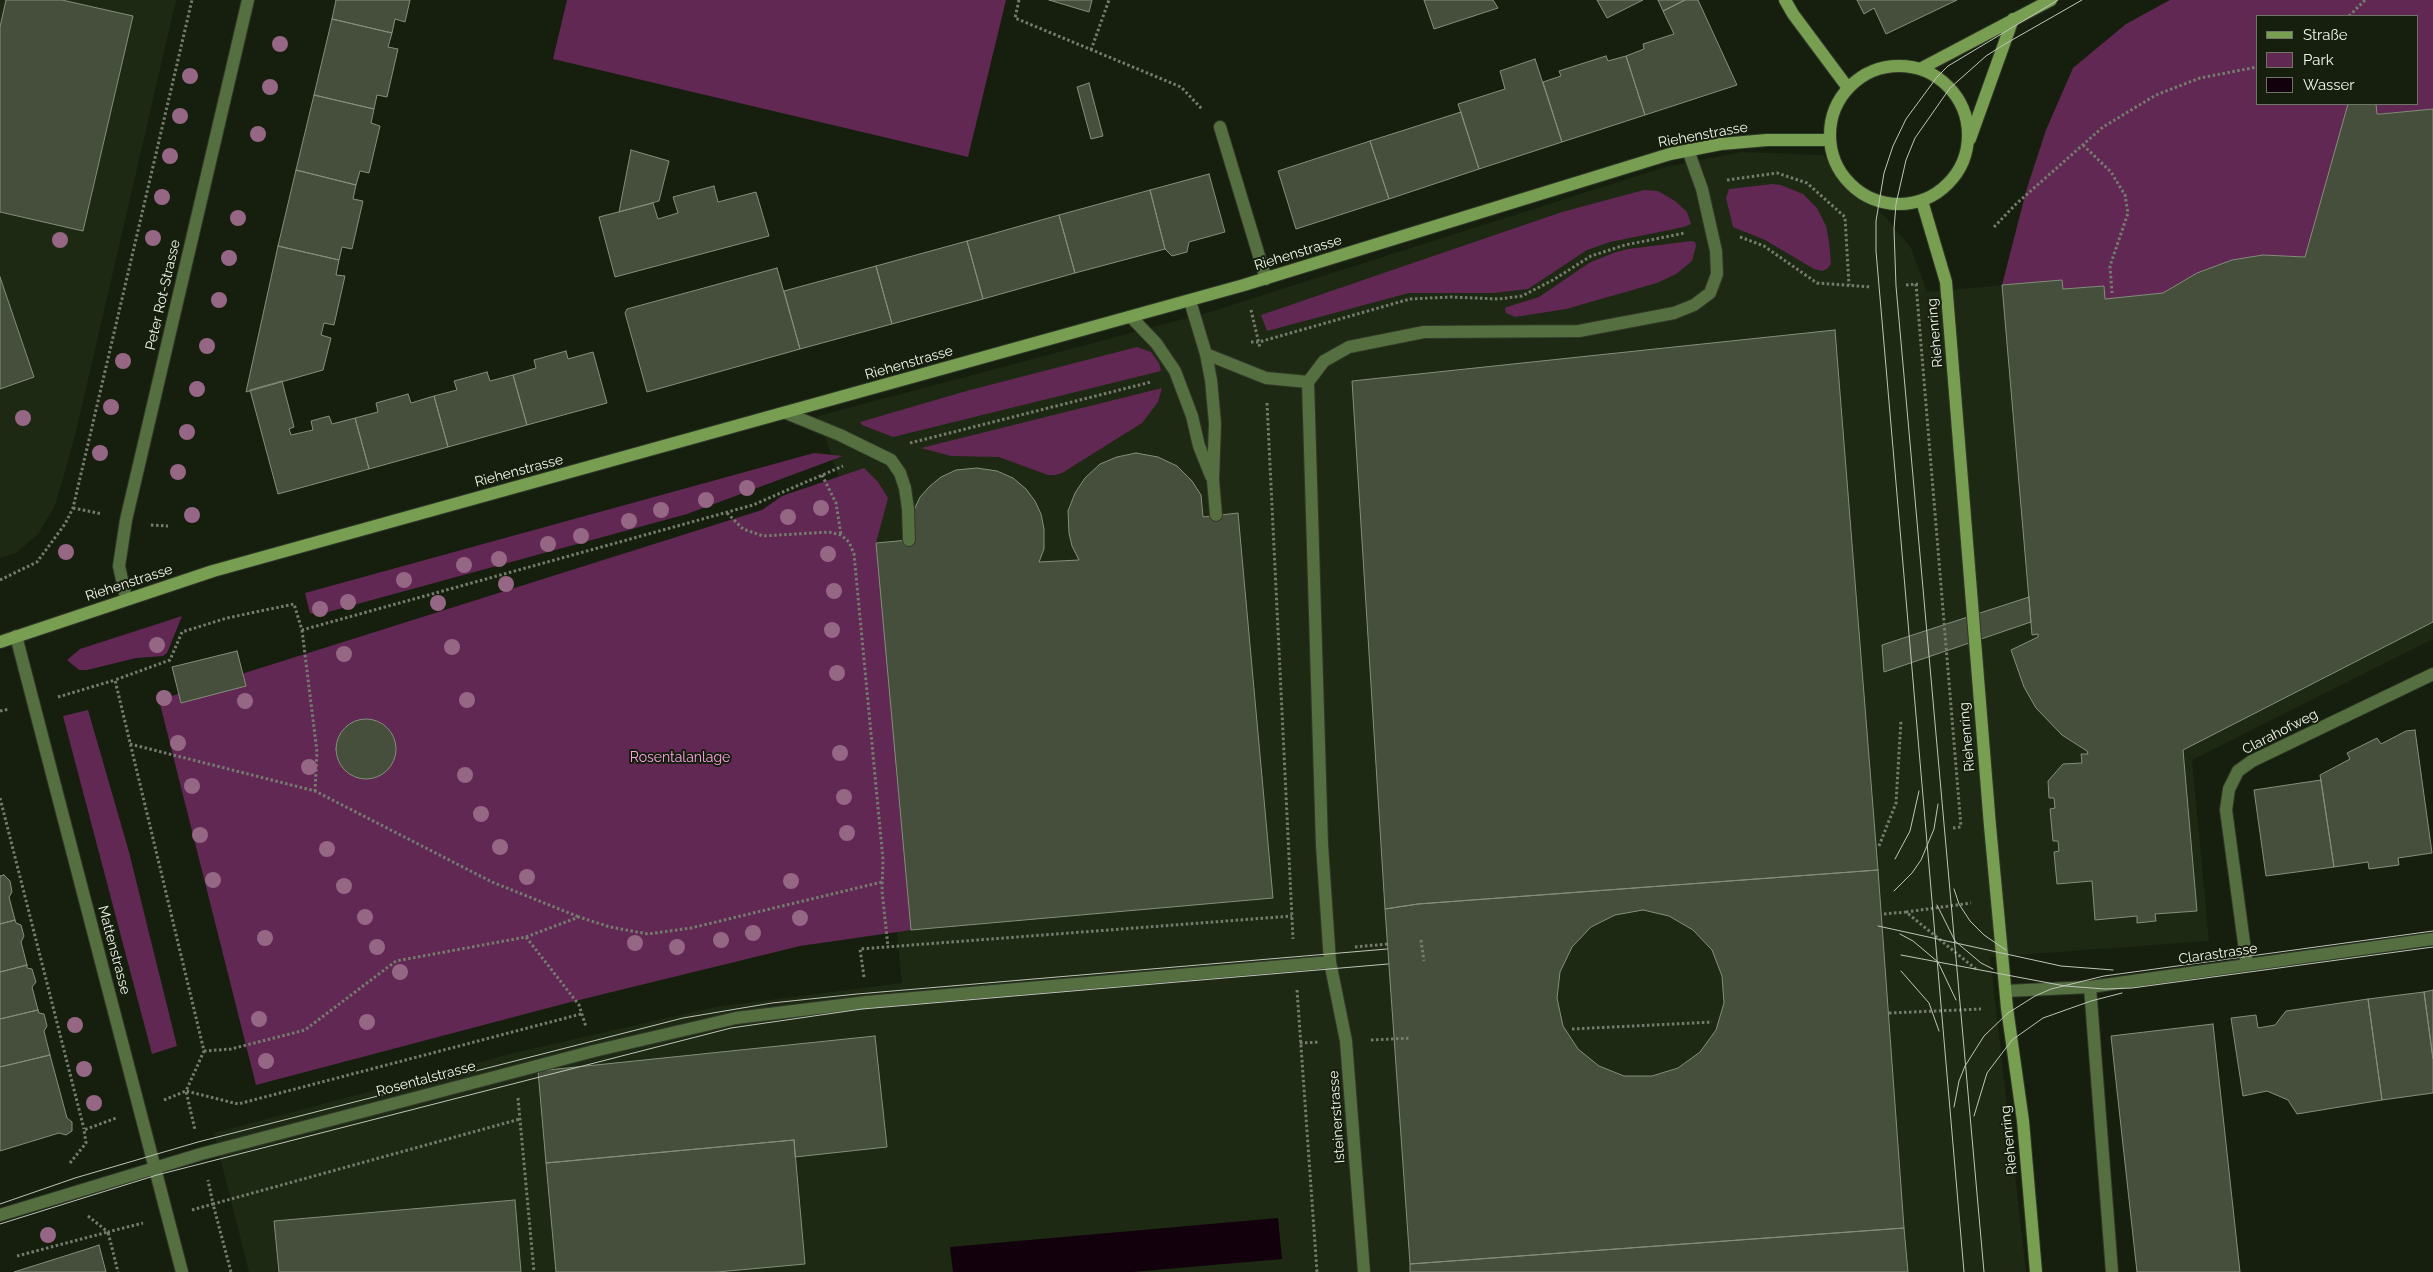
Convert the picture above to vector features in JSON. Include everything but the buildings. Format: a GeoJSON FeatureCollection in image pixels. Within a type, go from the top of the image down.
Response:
{"type":"FeatureCollection","features":[{"type":"Feature","properties":{"kind":"main road"},"geometry":{"type":"LineString","coordinates":[[1786,0],[1793,14],[1848,88]]}},
{"type":"Feature","properties":{"kind":"main road"},"geometry":{"type":"LineString","coordinates":[[1920,69],[2051,0]]}},
{"type":"Feature","properties":{"kind":"main road"},"geometry":{"type":"LineString","coordinates":[[1968,146],[1968,127],[1964,109],[1950,88],[1937,77],[1920,69],[1901,66],[1881,68],[1864,76],[1848,88],[1838,104],[1831,122],[1830,140],[1835,160],[1845,178],[1860,192],[1879,201],[1896,204],[1922,201],[1939,192],[1953,180],[1963,164],[2013,19]]}},
{"type":"Feature","properties":{"kind":"main road","name":"Riehenstrasse"},"geometry":{"type":"LineString","coordinates":[[0,642],[126,598],[213,572],[1190,301],[1670,154],[1721,144],[1767,140],[1830,140]]}},
{"type":"Feature","properties":{"kind":"main road","name":"Riehenring"},"geometry":{"type":"LineString","coordinates":[[1922,201],[1946,282],[1996,899],[2007,1008],[2023,1121],[2036,1272]]}},
{"type":"Feature","properties":{"kind":"street","name":"Peter Rot-Strasse"},"geometry":{"type":"LineString","coordinates":[[126,598],[119,566],[121,545],[248,0]]}},
{"type":"Feature","properties":{"kind":"street"},"geometry":{"type":"LineString","coordinates":[[1220,127],[1266,279]]}},
{"type":"Feature","properties":{"kind":"street"},"geometry":{"type":"LineString","coordinates":[[1206,354],[1266,378],[1308,382],[1324,361],[1349,347],[1424,332],[1580,332],[1674,313],[1694,305],[1710,293],[1717,274],[1714,234],[1702,189],[1688,150]]}},
{"type":"Feature","properties":{"kind":"street"},"geometry":{"type":"LineString","coordinates":[[1190,301],[1206,354],[1215,423],[1213,480],[1216,515]]}},
{"type":"Feature","properties":{"kind":"street"},"geometry":{"type":"LineString","coordinates":[[1131,317],[1156,343],[1175,371],[1192,416],[1199,446],[1213,480]]}},
{"type":"Feature","properties":{"kind":"street","name":"Isteinerstrasse"},"geometry":{"type":"LineString","coordinates":[[1308,382],[1322,845],[1330,962],[1346,1041],[1364,1272]]}},
{"type":"Feature","properties":{"kind":"street"},"geometry":{"type":"LineString","coordinates":[[786,412],[891,460],[900,473],[905,488],[909,540]]}},
{"type":"Feature","properties":{"kind":"street","name":"Mattenstrasse"},"geometry":{"type":"LineString","coordinates":[[16,636],[182,1272]]}},
{"type":"Feature","properties":{"kind":"street","name":"Clarahofweg"},"geometry":{"type":"LineString","coordinates":[[2248,965],[2226,810],[2229,789],[2238,770],[2252,760],[2433,674]]}},
{"type":"Feature","properties":{"kind":"street","name":"Clarastrasse"},"geometry":{"type":"LineString","coordinates":[[2006,991],[2090,987],[2433,939]]}},
{"type":"Feature","properties":{"kind":"street","name":"Rosentalstrasse"},"geometry":{"type":"LineString","coordinates":[[0,1215],[154,1167],[515,1071],[736,1018],[867,1002],[1330,962]]}},
{"type":"Feature","properties":{"kind":"street"},"geometry":{"type":"LineString","coordinates":[[2090,987],[2112,1272]]}},
{"type":"Feature","properties":{"kind":"path"},"geometry":{"type":"LineString","coordinates":[[0,580],[37,562],[65,524],[73,508],[192,0]]}},
{"type":"Feature","properties":{"kind":"path"},"geometry":{"type":"LineString","coordinates":[[1019,0],[1015,18],[1181,87],[1220,127]]}},
{"type":"Feature","properties":{"kind":"path"},"geometry":{"type":"LineString","coordinates":[[1091,50],[1109,0]]}},
{"type":"Feature","properties":{"kind":"path"},"geometry":{"type":"LineString","coordinates":[[2349,15],[2365,0]]}},
{"type":"Feature","properties":{"kind":"path"},"geometry":{"type":"LineString","coordinates":[[1994,227],[2016,204],[2103,127],[2156,95],[2200,78],[2256,67]]}},
{"type":"Feature","properties":{"kind":"path"},"geometry":{"type":"LineString","coordinates":[[2082,145],[2111,172],[2125,195],[2128,213],[2110,266],[2112,293]]}},
{"type":"Feature","properties":{"kind":"path"},"geometry":{"type":"LineString","coordinates":[[1702,189],[1716,181],[1777,173],[1807,183],[1845,217],[1849,286]]}},
{"type":"Feature","properties":{"kind":"path"},"geometry":{"type":"LineString","coordinates":[[1242,341],[1259,342],[1410,299],[1450,297],[1499,299],[1522,296],[1553,280],[1591,256],[1608,250],[1690,232],[1740,237],[1764,246],[1817,283],[1872,287]]}},
{"type":"Feature","properties":{"kind":"path"},"geometry":{"type":"LineString","coordinates":[[1906,285],[1917,284],[1961,827]]}},
{"type":"Feature","properties":{"kind":"path"},"geometry":{"type":"LineString","coordinates":[[1244,285],[1266,378],[1292,916],[1317,1272]]}},
{"type":"Feature","properties":{"kind":"path"},"geometry":{"type":"LineString","coordinates":[[906,444],[1152,381]]}},
{"type":"Feature","properties":{"kind":"path"},"geometry":{"type":"LineString","coordinates":[[302,630],[753,505],[845,465]]}},
{"type":"Feature","properties":{"kind":"path"},"geometry":{"type":"LineString","coordinates":[[822,475],[836,503],[841,535]]}},
{"type":"Feature","properties":{"kind":"path"},"geometry":{"type":"LineString","coordinates":[[73,508],[108,516]]}},
{"type":"Feature","properties":{"kind":"path"},"geometry":{"type":"LineString","coordinates":[[726,513],[743,529],[762,536],[829,532],[841,535],[849,542],[854,554],[883,860],[882,882],[888,946]]}},
{"type":"Feature","properties":{"kind":"path"},"geometry":{"type":"LineString","coordinates":[[146,524],[168,526]]}},
{"type":"Feature","properties":{"kind":"path"},"geometry":{"type":"LineString","coordinates":[[57,697],[115,680],[170,660],[182,632],[226,618],[294,604],[302,630],[317,752],[315,791]]}},
{"type":"Feature","properties":{"kind":"path"},"geometry":{"type":"LineString","coordinates":[[115,680],[204,1051],[186,1091],[238,1104],[581,1014]]}},
{"type":"Feature","properties":{"kind":"path"},"geometry":{"type":"LineString","coordinates":[[0,711],[8,709]]}},
{"type":"Feature","properties":{"kind":"path"},"geometry":{"type":"LineString","coordinates":[[1879,846],[1896,803],[1901,720]]}},
{"type":"Feature","properties":{"kind":"path"},"geometry":{"type":"LineString","coordinates":[[130,744],[315,791],[492,882],[578,917],[610,927],[648,934],[692,928],[756,914],[882,882]]}},
{"type":"Feature","properties":{"kind":"path"},"geometry":{"type":"LineString","coordinates":[[0,798],[84,1130]]}},
{"type":"Feature","properties":{"kind":"path"},"geometry":{"type":"LineString","coordinates":[[1953,828],[1969,827]]}},
{"type":"Feature","properties":{"kind":"path"},"geometry":{"type":"LineString","coordinates":[[1884,914],[1996,899]]}},
{"type":"Feature","properties":{"kind":"path"},"geometry":{"type":"LineString","coordinates":[[1906,912],[1956,954],[2006,991]]}},
{"type":"Feature","properties":{"kind":"path"},"geometry":{"type":"LineString","coordinates":[[864,978],[860,949],[1292,916]]}},
{"type":"Feature","properties":{"kind":"path"},"geometry":{"type":"LineString","coordinates":[[204,1051],[231,1049],[305,1030],[396,961],[526,937],[578,917]]}},
{"type":"Feature","properties":{"kind":"path"},"geometry":{"type":"LineString","coordinates":[[526,937],[579,1005],[594,1051]]}},
{"type":"Feature","properties":{"kind":"path"},"geometry":{"type":"LineString","coordinates":[[1421,940],[1424,961]]}},
{"type":"Feature","properties":{"kind":"path"},"geometry":{"type":"LineString","coordinates":[[1889,1013],[2007,1008]]}},
{"type":"Feature","properties":{"kind":"path"},"geometry":{"type":"LineString","coordinates":[[1572,1029],[1712,1022]]}},
{"type":"Feature","properties":{"kind":"path"},"geometry":{"type":"LineString","coordinates":[[515,1071],[534,1272]]}},
{"type":"Feature","properties":{"kind":"path"},"geometry":{"type":"LineString","coordinates":[[231,1272],[213,1204],[520,1119]]}},
{"type":"Feature","properties":{"kind":"path"},"geometry":{"type":"LineString","coordinates":[[87,1215],[108,1232],[118,1272]]}},
{"type":"Feature","properties":{"kind":"path"},"geometry":{"type":"LineString","coordinates":[[17,1256],[108,1232]]}},
{"type":"Feature","properties":{"kind":"shaded area"},"geometry":{"type":"Polygon","coordinates":[[[0,0],[176,0],[75,436],[55,506],[38,534],[16,553],[0,558],[0,0]]]}},
{"type":"Feature","properties":{"kind":"shaded area"},"geometry":{"type":"Polygon","coordinates":[[[2348,105],[2376,105],[2378,109],[2433,109],[2433,639],[2192,760],[2209,941],[1990,957],[2026,1272],[249,1272],[214,1133],[514,1053],[715,1007],[902,983],[856,528],[818,416],[1210,312],[1662,168],[1741,152],[1823,155],[1886,218],[1911,248],[1927,292],[2062,280],[2063,289],[2104,286],[2105,298],[2163,293],[2197,273],[2232,260],[2263,255],[2305,257],[2348,105]]]}},
{"type":"Feature","properties":{"kind":"green space"},"geometry":{"type":"Polygon","coordinates":[[[567,0],[1006,0],[968,157],[553,59],[567,0]]]}},
{"type":"Feature","properties":{"kind":"green space"},"geometry":{"type":"Polygon","coordinates":[[[2170,0],[2433,0],[2433,109],[2377,114],[2376,105],[2418,105],[2418,15],[2256,15],[2256,105],[2349,105],[2305,257],[2263,255],[2232,260],[2197,273],[2163,293],[2105,299],[2104,286],[2063,289],[2062,280],[2002,285],[2027,188],[2046,130],[2073,68],[2126,24],[2170,0]]]}},
{"type":"Feature","properties":{"kind":"green space"},"geometry":{"type":"Polygon","coordinates":[[[1772,184],[1781,185],[1803,194],[1817,208],[1826,226],[1829,242],[1831,264],[1827,269],[1822,271],[1814,269],[1765,240],[1733,227],[1726,198],[1729,189],[1772,184]]]}},
{"type":"Feature","properties":{"kind":"green space"},"geometry":{"type":"Polygon","coordinates":[[[1644,190],[1658,191],[1675,201],[1687,212],[1691,224],[1610,242],[1587,250],[1528,289],[1494,293],[1409,293],[1267,331],[1261,315],[1562,212],[1644,190]]]}},
{"type":"Feature","properties":{"kind":"green space"},"geometry":{"type":"Polygon","coordinates":[[[1695,242],[1696,246],[1692,261],[1676,274],[1657,283],[1566,309],[1515,317],[1506,313],[1505,308],[1539,297],[1589,263],[1613,253],[1628,249],[1695,242]]]}},
{"type":"Feature","properties":{"kind":"green space"},"geometry":{"type":"Polygon","coordinates":[[[1137,347],[1151,352],[1159,363],[1161,371],[893,437],[862,425],[860,422],[970,390],[1137,347]]]}},
{"type":"Feature","properties":{"kind":"green space"},"geometry":{"type":"Polygon","coordinates":[[[1162,388],[1158,402],[1142,423],[1062,473],[1055,475],[1048,475],[999,457],[951,456],[921,448],[1162,388]]]}},
{"type":"Feature","properties":{"kind":"green space"},"geometry":{"type":"Polygon","coordinates":[[[814,453],[843,456],[687,514],[317,615],[310,613],[305,593],[814,453]]]}},
{"type":"Feature","properties":{"kind":"green space","name":"Rosentalanlage"},"geometry":{"type":"Polygon","coordinates":[[[864,468],[878,482],[888,498],[876,543],[911,930],[800,946],[567,1003],[256,1085],[159,700],[762,510],[782,496],[864,468]]]}},
{"type":"Feature","properties":{"kind":"green space"},"geometry":{"type":"Polygon","coordinates":[[[182,616],[167,653],[163,656],[136,658],[87,670],[79,670],[67,660],[80,649],[182,616]]]}},
{"type":"Feature","properties":{"kind":"green space"},"geometry":{"type":"Polygon","coordinates":[[[88,710],[129,852],[177,1046],[152,1054],[63,716],[88,710]]]}},
{"type":"Feature","properties":{"kind":"water"},"geometry":{"type":"Polygon","coordinates":[[[1278,1218],[1282,1259],[1132,1272],[953,1272],[950,1247],[1278,1218]]]}},
{"type":"Feature","properties":{"kind":"tram line"},"geometry":{"type":"LineString","coordinates":[[1964,1272],[1876,251],[1876,221],[1884,173],[1893,146],[1906,119],[1937,77],[1948,66],[2058,0]]}},
{"type":"Feature","properties":{"kind":"tram line"},"geometry":{"type":"LineString","coordinates":[[1984,1272],[1896,286],[1894,229],[1896,204],[1906,160],[1915,138],[1950,88],[1986,56],[2082,0]]}},
{"type":"Feature","properties":{"kind":"tram line"},"geometry":{"type":"LineString","coordinates":[[1895,859],[1910,831],[1919,791]]}},
{"type":"Feature","properties":{"kind":"tram line"},"geometry":{"type":"LineString","coordinates":[[1894,891],[1912,873],[1921,860],[1934,829],[1938,804]]}},
{"type":"Feature","properties":{"kind":"tram line"},"geometry":{"type":"LineString","coordinates":[[1954,889],[1959,904],[1970,921],[1984,935],[2006,950]]}},
{"type":"Feature","properties":{"kind":"tram line"},"geometry":{"type":"LineString","coordinates":[[1937,905],[1955,941],[1981,963],[1993,969]]}},
{"type":"Feature","properties":{"kind":"tram line"},"geometry":{"type":"LineString","coordinates":[[1878,926],[2061,966],[2113,970]]}},
{"type":"Feature","properties":{"kind":"tram line"},"geometry":{"type":"LineString","coordinates":[[1954,1107],[1959,1081],[1965,1066],[1984,1036],[2008,1013],[2035,996],[2051,989],[2104,976],[2433,931]]}},
{"type":"Feature","properties":{"kind":"tram line"},"geometry":{"type":"LineString","coordinates":[[1900,934],[1913,941],[1938,962],[1956,1000]]}},
{"type":"Feature","properties":{"kind":"tram line"},"geometry":{"type":"LineString","coordinates":[[1901,955],[2065,986],[2105,989],[2132,988],[2433,947]]}},
{"type":"Feature","properties":{"kind":"tram line"},"geometry":{"type":"LineString","coordinates":[[0,1204],[75,1178],[198,1142],[683,1018],[772,1003],[857,994],[1387,949]]}},
{"type":"Feature","properties":{"kind":"tram line"},"geometry":{"type":"LineString","coordinates":[[0,1224],[157,1175],[731,1028],[862,1009],[1388,964]]}},
{"type":"Feature","properties":{"kind":"tram line"},"geometry":{"type":"LineString","coordinates":[[1901,971],[1929,1003],[1939,1031]]}},
{"type":"Feature","properties":{"kind":"tram line"},"geometry":{"type":"LineString","coordinates":[[1974,1116],[1987,1073],[2012,1040],[2043,1018],[2091,1001],[2122,993]]}}]}
